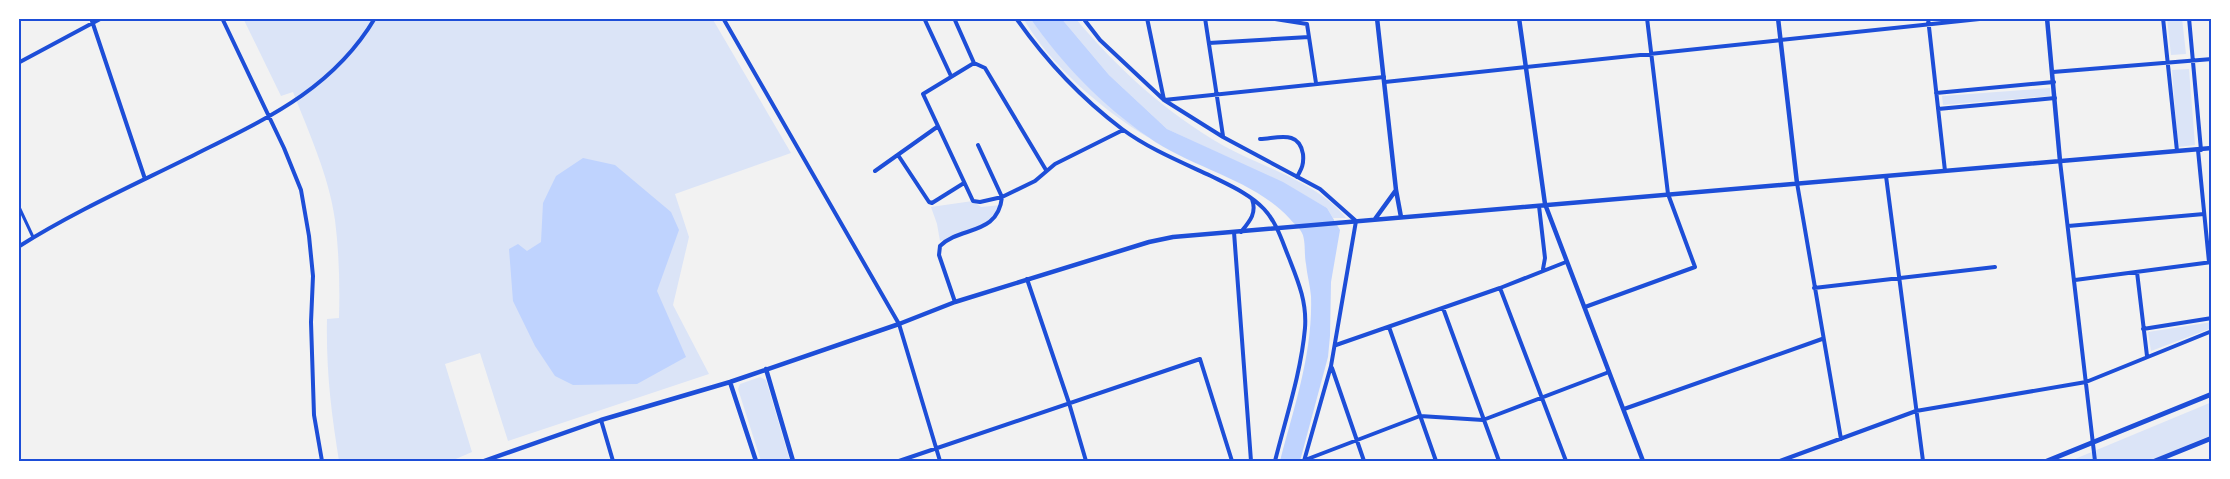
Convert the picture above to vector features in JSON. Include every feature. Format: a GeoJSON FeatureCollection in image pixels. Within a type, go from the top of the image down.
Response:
{"type":"FeatureCollection","features":[{"type":"Feature","properties":{"kind":"main road"},"geometry":{"type":"LineString","coordinates":[[2047,461],[2212,394]]}},
{"type":"Feature","properties":{"kind":"main road"},"geometry":{"type":"LineString","coordinates":[[2155,461],[2212,438]]}},
{"type":"Feature","properties":{"kind":"street"},"geometry":{"type":"LineString","coordinates":[[18,63],[92,20],[102,18]]}},
{"type":"Feature","properties":{"kind":"street"},"geometry":{"type":"LineString","coordinates":[[222,18],[284,148],[301,190],[313,276],[311,322],[314,415],[322,461]]}},
{"type":"Feature","properties":{"kind":"street"},"geometry":{"type":"LineString","coordinates":[[18,247],[70,215],[268,117],[302,97],[331,73],[354,48],[375,18]]}},
{"type":"Feature","properties":{"kind":"street"},"geometry":{"type":"LineString","coordinates":[[723,18],[899,324],[940,461]]}},
{"type":"Feature","properties":{"kind":"street"},"geometry":{"type":"LineString","coordinates":[[924,18],[951,76]]}},
{"type":"Feature","properties":{"kind":"street"},"geometry":{"type":"LineString","coordinates":[[954,18],[974,63],[985,68],[1046,170]]}},
{"type":"Feature","properties":{"kind":"street"},"geometry":{"type":"LineString","coordinates":[[1016,18],[1032,41],[1067,82],[1123,130],[1157,151],[1233,186],[1265,210],[1278,230],[1300,284],[1305,327],[1298,371],[1275,461]]}},
{"type":"Feature","properties":{"kind":"street"},"geometry":{"type":"LineString","coordinates":[[1083,18],[1100,40],[1164,100],[1223,137],[1320,189],[1356,221]]}},
{"type":"Feature","properties":{"kind":"street"},"geometry":{"type":"LineString","coordinates":[[1147,18],[1164,100]]}},
{"type":"Feature","properties":{"kind":"street"},"geometry":{"type":"LineString","coordinates":[[1205,18],[1223,137]]}},
{"type":"Feature","properties":{"kind":"street"},"geometry":{"type":"LineString","coordinates":[[1268,18],[1307,24],[1316,83]]}},
{"type":"Feature","properties":{"kind":"street"},"geometry":{"type":"LineString","coordinates":[[1377,18],[1401,217]]}},
{"type":"Feature","properties":{"kind":"street"},"geometry":{"type":"LineString","coordinates":[[1519,18],[1542,204],[1545,258],[1542,270]]}},
{"type":"Feature","properties":{"kind":"street"},"geometry":{"type":"LineString","coordinates":[[1585,308],[1695,267],[1668,194],[1647,18]]}},
{"type":"Feature","properties":{"kind":"street"},"geometry":{"type":"LineString","coordinates":[[1778,18],[1797,183],[1840,439]]}},
{"type":"Feature","properties":{"kind":"street"},"geometry":{"type":"LineString","coordinates":[[1928,18],[1945,171]]}},
{"type":"Feature","properties":{"kind":"street"},"geometry":{"type":"LineString","coordinates":[[1164,100],[1316,83],[1385,80],[1524,67],[1989,18]]}},
{"type":"Feature","properties":{"kind":"street"},"geometry":{"type":"LineString","coordinates":[[2047,18],[2095,461]]}},
{"type":"Feature","properties":{"kind":"street"},"geometry":{"type":"LineString","coordinates":[[2163,18],[2177,152]]}},
{"type":"Feature","properties":{"kind":"street"},"geometry":{"type":"LineString","coordinates":[[2075,280],[2210,262],[2204,214],[2189,18]]}},
{"type":"Feature","properties":{"kind":"street"},"geometry":{"type":"LineString","coordinates":[[92,20],[145,179]]}},
{"type":"Feature","properties":{"kind":"street"},"geometry":{"type":"LineString","coordinates":[[1209,43],[1309,37]]}},
{"type":"Feature","properties":{"kind":"street"},"geometry":{"type":"LineString","coordinates":[[2053,72],[2212,59]]}},
{"type":"Feature","properties":{"kind":"street"},"geometry":{"type":"LineString","coordinates":[[974,63],[922,94],[973,201],[980,202],[1002,197],[1035,181],[1046,170],[1123,130]]}},
{"type":"Feature","properties":{"kind":"street"},"geometry":{"type":"LineString","coordinates":[[1936,93],[2054,82]]}},
{"type":"Feature","properties":{"kind":"street"},"geometry":{"type":"LineString","coordinates":[[1938,109],[2055,98]]}},
{"type":"Feature","properties":{"kind":"street"},"geometry":{"type":"LineString","coordinates":[[875,171],[937,127]]}},
{"type":"Feature","properties":{"kind":"street"},"geometry":{"type":"LineString","coordinates":[[1260,139],[1293,137],[1299,142],[1304,165],[1297,177]]}},
{"type":"Feature","properties":{"kind":"street"},"geometry":{"type":"LineString","coordinates":[[955,302],[939,255],[940,246],[947,240],[986,225],[1001,205],[1002,197],[978,145]]}},
{"type":"Feature","properties":{"kind":"street"},"geometry":{"type":"LineString","coordinates":[[484,461],[601,420],[730,382],[899,324],[955,302],[1149,242],[1173,237],[1278,230],[1542,204],[2212,148]]}},
{"type":"Feature","properties":{"kind":"street"},"geometry":{"type":"LineString","coordinates":[[898,155],[929,202],[932,203],[964,183]]}},
{"type":"Feature","properties":{"kind":"street"},"geometry":{"type":"LineString","coordinates":[[1886,176],[1923,461]]}},
{"type":"Feature","properties":{"kind":"street"},"geometry":{"type":"LineString","coordinates":[[1375,219],[1396,190]]}},
{"type":"Feature","properties":{"kind":"street"},"geometry":{"type":"LineString","coordinates":[[1241,231],[1252,220],[1254,206],[1251,198]]}},
{"type":"Feature","properties":{"kind":"street"},"geometry":{"type":"LineString","coordinates":[[1542,204],[1585,308],[1643,461]]}},
{"type":"Feature","properties":{"kind":"street"},"geometry":{"type":"LineString","coordinates":[[18,206],[33,237]]}},
{"type":"Feature","properties":{"kind":"street"},"geometry":{"type":"LineString","coordinates":[[2068,226],[2204,214]]}},
{"type":"Feature","properties":{"kind":"street"},"geometry":{"type":"LineString","coordinates":[[1305,460],[1331,366],[1356,221]]}},
{"type":"Feature","properties":{"kind":"street"},"geometry":{"type":"LineString","coordinates":[[1234,232],[1251,461]]}},
{"type":"Feature","properties":{"kind":"street"},"geometry":{"type":"LineString","coordinates":[[1335,346],[1500,288],[1566,262]]}},
{"type":"Feature","properties":{"kind":"street"},"geometry":{"type":"LineString","coordinates":[[1814,288],[1995,267]]}},
{"type":"Feature","properties":{"kind":"street"},"geometry":{"type":"LineString","coordinates":[[2137,272],[2147,356]]}},
{"type":"Feature","properties":{"kind":"street"},"geometry":{"type":"LineString","coordinates":[[1027,279],[1086,461]]}},
{"type":"Feature","properties":{"kind":"street"},"geometry":{"type":"LineString","coordinates":[[1500,288],[1566,461]]}},
{"type":"Feature","properties":{"kind":"street"},"geometry":{"type":"LineString","coordinates":[[1443,308],[1499,461]]}},
{"type":"Feature","properties":{"kind":"street"},"geometry":{"type":"LineString","coordinates":[[2143,329],[2212,318]]}},
{"type":"Feature","properties":{"kind":"street"},"geometry":{"type":"LineString","coordinates":[[1389,327],[1436,461]]}},
{"type":"Feature","properties":{"kind":"street"},"geometry":{"type":"LineString","coordinates":[[1780,461],[1916,411],[2086,382],[2212,331]]}},
{"type":"Feature","properties":{"kind":"street"},"geometry":{"type":"LineString","coordinates":[[1624,409],[1822,339]]}},
{"type":"Feature","properties":{"kind":"street"},"geometry":{"type":"LineString","coordinates":[[899,461],[1200,359],[1232,461]]}},
{"type":"Feature","properties":{"kind":"street"},"geometry":{"type":"LineString","coordinates":[[1331,366],[1364,461]]}},
{"type":"Feature","properties":{"kind":"street"},"geometry":{"type":"LineString","coordinates":[[766,369],[793,461]]}},
{"type":"Feature","properties":{"kind":"street"},"geometry":{"type":"LineString","coordinates":[[1305,460],[1420,416],[1483,420],[1610,372]]}},
{"type":"Feature","properties":{"kind":"street"},"geometry":{"type":"LineString","coordinates":[[730,382],[756,461]]}},
{"type":"Feature","properties":{"kind":"street"},"geometry":{"type":"LineString","coordinates":[[601,420],[613,461]]}},
{"type":"Feature","properties":{"kind":"shaded area"},"geometry":{"type":"Polygon","coordinates":[[[243,18],[712,18],[791,153],[675,194],[689,237],[673,305],[709,374],[508,441],[480,353],[445,364],[472,452],[451,461],[339,461],[331,408],[327,356],[327,319],[339,318],[338,256],[332,204],[318,155],[293,92],[281,96],[243,18]]]}},
{"type":"Feature","properties":{"kind":"shaded area"},"geometry":{"type":"Polygon","coordinates":[[[1023,18],[1030,18],[1056,52],[1085,82],[1149,138],[1113,114],[1078,85],[1047,53],[1023,18]]]}},
{"type":"Feature","properties":{"kind":"shaded area"},"geometry":{"type":"Polygon","coordinates":[[[1061,18],[1075,18],[1126,73],[1182,119],[1239,154],[1306,185],[1335,206],[1346,218],[1333,218],[1327,208],[1283,183],[1167,129],[1109,75],[1061,18]]]}},
{"type":"Feature","properties":{"kind":"shaded area"},"geometry":{"type":"Polygon","coordinates":[[[2167,18],[2182,18],[2186,54],[2171,55],[2167,18]]]}},
{"type":"Feature","properties":{"kind":"shaded area"},"geometry":{"type":"Polygon","coordinates":[[[2189,69],[2195,145],[2178,147],[2172,70],[2189,69]]]}},
{"type":"Feature","properties":{"kind":"shaded area"},"geometry":{"type":"Polygon","coordinates":[[[2050,88],[2050,96],[1943,105],[1942,96],[2050,88]]]}},
{"type":"Feature","properties":{"kind":"shaded area"},"geometry":{"type":"Polygon","coordinates":[[[973,201],[981,207],[1001,205],[982,226],[940,241],[931,207],[973,201]]]}},
{"type":"Feature","properties":{"kind":"shaded area"},"geometry":{"type":"Polygon","coordinates":[[[2212,322],[2212,328],[2151,351],[2148,332],[2212,322]]]}},
{"type":"Feature","properties":{"kind":"shaded area"},"geometry":{"type":"Polygon","coordinates":[[[760,377],[766,380],[790,461],[761,461],[738,389],[740,384],[760,377]]]}},
{"type":"Feature","properties":{"kind":"shaded area"},"geometry":{"type":"Polygon","coordinates":[[[2212,402],[2212,435],[2149,461],[2070,461],[2212,402]]]}},
{"type":"Feature","properties":{"kind":"water"},"geometry":{"type":"Polygon","coordinates":[[[1030,18],[1061,18],[1109,75],[1167,129],[1283,182],[1327,208],[1340,230],[1331,282],[1328,357],[1300,461],[1280,461],[1302,380],[1311,317],[1311,296],[1301,231],[1275,205],[1258,193],[1165,148],[1131,125],[1084,83],[1055,52],[1030,18]]]}},
{"type":"Feature","properties":{"kind":"water"},"geometry":{"type":"Polygon","coordinates":[[[583,158],[615,165],[671,212],[679,230],[657,291],[686,357],[637,384],[573,385],[555,376],[535,346],[513,301],[509,249],[518,244],[527,251],[541,242],[543,203],[556,176],[583,158]]]}}]}
